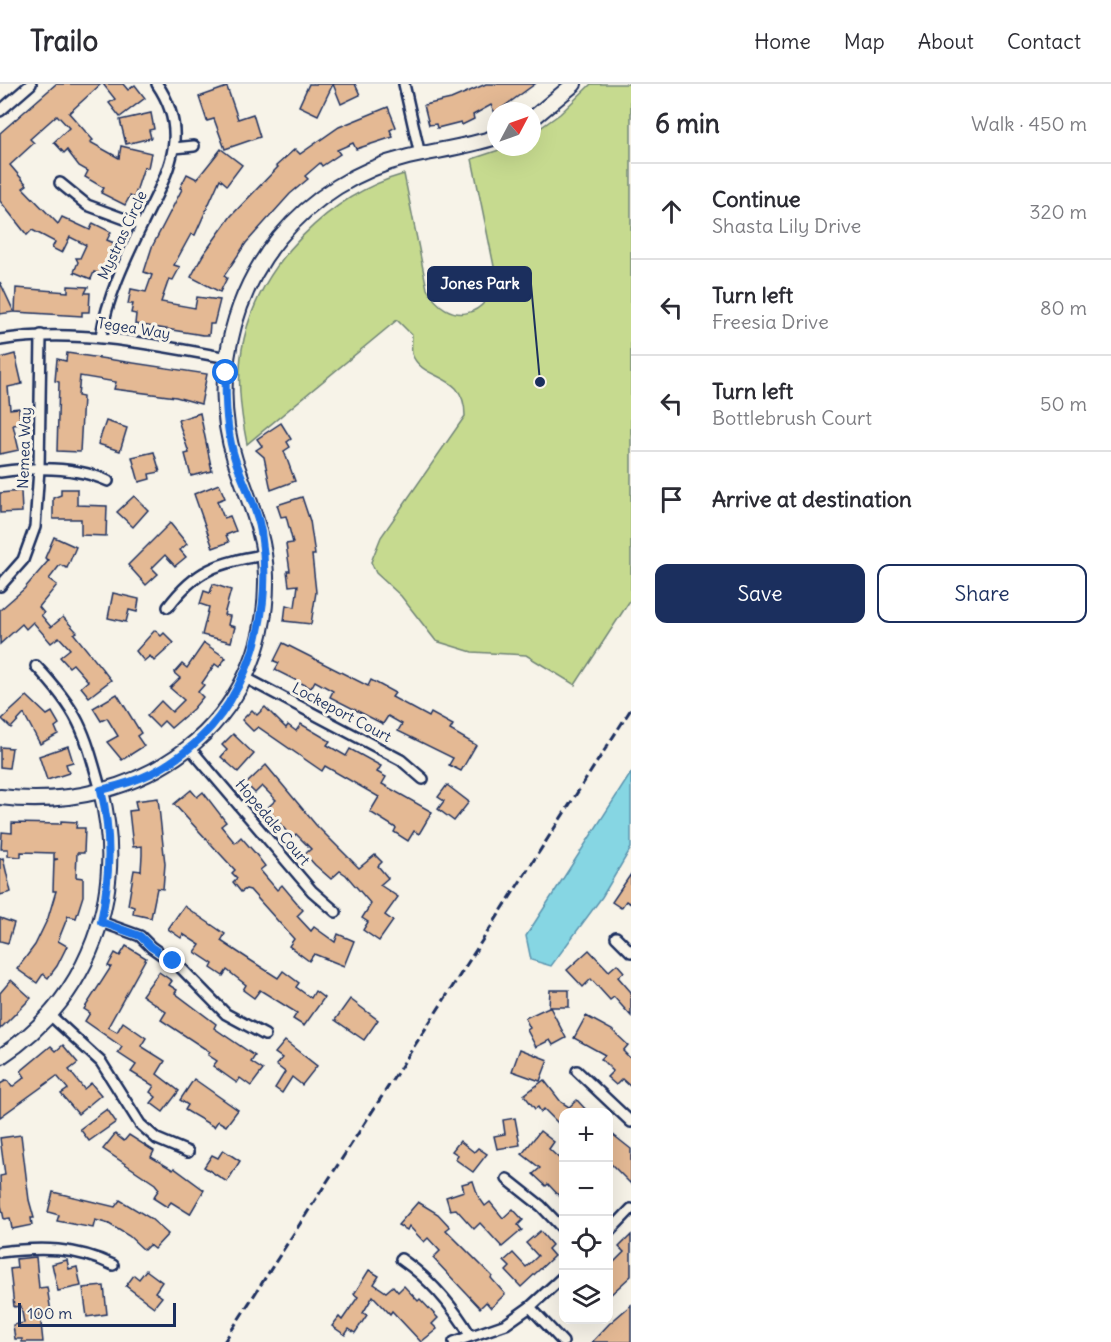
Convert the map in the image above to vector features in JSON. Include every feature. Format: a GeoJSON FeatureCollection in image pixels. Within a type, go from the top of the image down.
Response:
{"type":"FeatureCollection","features":[{"type":"Feature","properties":{"kind":"street"},"geometry":{"type":"LineString","coordinates":[[0,111],[31,84]]}},
{"type":"Feature","properties":{"kind":"street","name":"Mystras Circle"},"geometry":{"type":"LineString","coordinates":[[101,336],[106,309],[141,225],[165,180],[174,148],[170,112],[157,84]]}},
{"type":"Feature","properties":{"kind":"street"},"geometry":{"type":"LineString","coordinates":[[404,84],[420,155]]}},
{"type":"Feature","properties":{"kind":"street"},"geometry":{"type":"LineString","coordinates":[[541,112],[574,84]]}},
{"type":"Feature","properties":{"kind":"street"},"geometry":{"type":"LineString","coordinates":[[0,797],[60,799],[101,790],[152,773],[190,748],[223,712],[244,677],[262,620],[266,585],[255,508],[229,436],[225,392],[227,358],[239,311],[252,279],[273,246],[292,224],[322,197],[359,174],[382,164],[487,140]]}},
{"type":"Feature","properties":{"kind":"street"},"geometry":{"type":"LineString","coordinates":[[174,148],[194,146]]}},
{"type":"Feature","properties":{"kind":"street"},"geometry":{"type":"LineString","coordinates":[[60,183],[87,205],[141,225]]}},
{"type":"Feature","properties":{"kind":"street","name":"Tegea Way"},"geometry":{"type":"LineString","coordinates":[[0,340],[41,335],[101,336],[227,358]]}},
{"type":"Feature","properties":{"kind":"street","name":"Nemea Way"},"geometry":{"type":"LineString","coordinates":[[0,586],[17,570],[32,538],[39,469],[41,335]]}},
{"type":"Feature","properties":{"kind":"street"},"geometry":{"type":"LineString","coordinates":[[0,472],[39,469],[83,472],[108,481]]}},
{"type":"Feature","properties":{"kind":"street"},"geometry":{"type":"LineString","coordinates":[[168,607],[188,583],[207,569],[229,561],[263,555]]}},
{"type":"Feature","properties":{"kind":"street"},"geometry":{"type":"LineString","coordinates":[[0,1057],[21,1042],[49,1014],[81,969],[101,922],[110,861],[109,837],[101,790],[85,734],[75,712],[61,692],[36,666]]}},
{"type":"Feature","properties":{"kind":"street","name":"Lockeport Court"},"geometry":{"type":"LineString","coordinates":[[244,677],[401,760],[423,779]]}},
{"type":"Feature","properties":{"kind":"street","name":"Hopedale Court"},"geometry":{"type":"LineString","coordinates":[[190,748],[312,891],[336,912]]}},
{"type":"Feature","properties":{"kind":"street"},"geometry":{"type":"LineString","coordinates":[[101,922],[140,936],[182,969],[226,1014],[265,1035]]}},
{"type":"Feature","properties":{"kind":"street"},"geometry":{"type":"LineString","coordinates":[[616,937],[631,952]]}},
{"type":"Feature","properties":{"kind":"street"},"geometry":{"type":"LineString","coordinates":[[49,1014],[101,1062],[140,1124],[158,1139],[188,1152]]}},
{"type":"Feature","properties":{"kind":"street"},"geometry":{"type":"LineString","coordinates":[[577,1071],[631,1122]]}},
{"type":"Feature","properties":{"kind":"street"},"geometry":{"type":"LineString","coordinates":[[507,1179],[541,1206],[559,1225]]}},
{"type":"Feature","properties":{"kind":"street"},"geometry":{"type":"LineString","coordinates":[[613,1229],[631,1209]]}},
{"type":"Feature","properties":{"kind":"street"},"geometry":{"type":"LineString","coordinates":[[0,1252],[60,1249],[90,1255],[114,1265]]}},
{"type":"Feature","properties":{"kind":"street"},"geometry":{"type":"LineString","coordinates":[[401,1259],[427,1280],[453,1308],[470,1335]]}},
{"type":"Feature","properties":{"kind":"street"},"geometry":{"type":"LineString","coordinates":[[454,1342],[506,1324],[530,1307],[559,1281]]}},
{"type":"Feature","properties":{"kind":"street"},"geometry":{"type":"LineString","coordinates":[[530,1307],[563,1342]]}},
{"type":"Feature","properties":{"kind":"green space"},"geometry":{"type":"Polygon","coordinates":[[[591,84],[631,84],[631,599],[575,685],[526,655],[472,652],[436,641],[401,596],[376,573],[371,562],[381,537],[465,416],[463,401],[458,391],[451,384],[417,363],[412,354],[412,335],[397,320],[247,444],[242,418],[240,378],[244,339],[253,311],[266,284],[283,259],[325,215],[350,198],[377,184],[404,174],[427,289],[436,301],[456,313],[467,313],[477,309],[485,302],[492,290],[496,276],[472,159],[487,154],[487,156],[541,156],[541,128],[560,114],[591,84]]]}},
{"type":"Feature","properties":{"kind":"water"},"geometry":{"type":"Polygon","coordinates":[[[631,773],[631,848],[602,897],[551,966],[531,960],[526,936],[631,773]]]}},
{"type":"Feature","properties":{"kind":"building"},"geometry":{"type":"Polygon","coordinates":[[[56,84],[101,84],[69,113],[93,140],[90,142],[119,158],[121,146],[151,153],[148,168],[144,167],[134,198],[130,196],[125,205],[101,193],[104,188],[85,177],[88,171],[79,166],[67,150],[64,153],[54,142],[69,128],[57,115],[30,139],[34,143],[10,165],[27,185],[23,188],[58,224],[62,217],[90,230],[93,223],[111,232],[107,240],[114,243],[108,259],[101,274],[94,272],[91,279],[74,272],[78,262],[76,258],[80,258],[86,245],[70,237],[62,253],[52,248],[55,242],[32,230],[27,235],[0,201],[0,133],[56,84]]]}},
{"type":"Feature","properties":{"kind":"building"},"geometry":{"type":"Polygon","coordinates":[[[103,84],[123,84],[128,90],[135,85],[145,98],[120,117],[109,103],[115,99],[103,84]]]}},
{"type":"Feature","properties":{"kind":"building"},"geometry":{"type":"Polygon","coordinates":[[[309,84],[333,84],[318,115],[299,106],[309,84]]]}},
{"type":"Feature","properties":{"kind":"building"},"geometry":{"type":"Polygon","coordinates":[[[333,84],[355,84],[360,95],[341,104],[333,84]]]}},
{"type":"Feature","properties":{"kind":"building"},"geometry":{"type":"Polygon","coordinates":[[[486,84],[535,84],[510,102],[487,102],[487,107],[473,115],[474,119],[462,125],[461,122],[437,128],[436,124],[429,125],[424,105],[451,99],[486,84]]]}},
{"type":"Feature","properties":{"kind":"building"},"geometry":{"type":"Polygon","coordinates":[[[227,87],[238,119],[253,114],[260,137],[225,149],[214,119],[207,121],[199,97],[227,87]]]}},
{"type":"Feature","properties":{"kind":"building"},"geometry":{"type":"Polygon","coordinates":[[[388,107],[396,127],[390,130],[393,137],[356,149],[353,143],[337,150],[340,154],[322,166],[320,163],[305,176],[308,179],[290,194],[246,243],[224,276],[227,278],[220,292],[191,277],[203,255],[231,216],[278,167],[276,166],[295,149],[300,154],[339,127],[388,107]]]}},
{"type":"Feature","properties":{"kind":"building"},"geometry":{"type":"Polygon","coordinates":[[[151,113],[154,129],[149,130],[151,138],[126,144],[120,120],[151,113]]]}},
{"type":"Feature","properties":{"kind":"building"},"geometry":{"type":"Polygon","coordinates":[[[221,149],[242,165],[227,185],[220,179],[195,235],[191,234],[174,265],[180,267],[173,280],[169,279],[161,302],[195,308],[197,297],[220,300],[214,324],[210,324],[209,335],[135,324],[136,314],[131,313],[133,304],[128,304],[131,289],[146,292],[152,275],[144,272],[152,247],[182,189],[180,188],[187,174],[197,179],[221,149]]]}},
{"type":"Feature","properties":{"kind":"building"},"geometry":{"type":"Polygon","coordinates":[[[0,282],[14,312],[0,314],[0,282]]]}},
{"type":"Feature","properties":{"kind":"building"},"geometry":{"type":"Polygon","coordinates":[[[68,286],[88,287],[85,293],[90,293],[89,312],[82,312],[82,316],[15,312],[16,288],[68,292],[68,286]]]}},
{"type":"Feature","properties":{"kind":"building"},"geometry":{"type":"Polygon","coordinates":[[[67,353],[207,374],[201,404],[176,397],[114,389],[116,382],[80,376],[78,396],[83,397],[80,452],[57,451],[59,382],[55,381],[57,359],[66,361],[67,353]]]}},
{"type":"Feature","properties":{"kind":"building"},"geometry":{"type":"Polygon","coordinates":[[[15,354],[22,384],[8,387],[10,409],[19,408],[20,424],[13,425],[19,450],[0,454],[0,358],[15,354]]]}},
{"type":"Feature","properties":{"kind":"building"},"geometry":{"type":"Polygon","coordinates":[[[200,413],[212,471],[191,476],[185,454],[189,453],[178,420],[200,413]]]}},
{"type":"Feature","properties":{"kind":"building"},"geometry":{"type":"Polygon","coordinates":[[[106,421],[127,428],[120,451],[98,444],[106,421]]]}},
{"type":"Feature","properties":{"kind":"building"},"geometry":{"type":"Polygon","coordinates":[[[281,423],[291,439],[287,442],[290,447],[284,451],[295,481],[271,490],[264,457],[256,450],[262,446],[257,439],[281,423]]]}},
{"type":"Feature","properties":{"kind":"building"},"geometry":{"type":"Polygon","coordinates":[[[154,452],[160,472],[149,474],[150,479],[139,482],[132,457],[154,452]]]}},
{"type":"Feature","properties":{"kind":"building"},"geometry":{"type":"Polygon","coordinates":[[[219,484],[225,498],[217,501],[224,518],[230,516],[236,531],[226,535],[229,542],[213,548],[194,494],[219,484]]]}},
{"type":"Feature","properties":{"kind":"building"},"geometry":{"type":"Polygon","coordinates":[[[61,489],[77,489],[77,505],[107,506],[106,536],[81,535],[81,519],[53,519],[53,498],[61,495],[61,489]]]}},
{"type":"Feature","properties":{"kind":"building"},"geometry":{"type":"Polygon","coordinates":[[[21,491],[22,512],[0,513],[0,493],[21,491]]]}},
{"type":"Feature","properties":{"kind":"building"},"geometry":{"type":"Polygon","coordinates":[[[134,496],[148,510],[133,527],[117,512],[134,496]]]}},
{"type":"Feature","properties":{"kind":"building"},"geometry":{"type":"Polygon","coordinates":[[[302,497],[310,521],[315,555],[312,555],[316,592],[311,624],[284,621],[286,605],[295,607],[298,585],[289,586],[287,571],[290,571],[286,544],[293,543],[286,516],[281,517],[277,505],[302,497]]]}},
{"type":"Feature","properties":{"kind":"building"},"geometry":{"type":"Polygon","coordinates":[[[170,523],[187,544],[180,550],[186,557],[175,566],[165,555],[152,568],[158,574],[146,585],[128,565],[170,523]]]}},
{"type":"Feature","properties":{"kind":"building"},"geometry":{"type":"Polygon","coordinates":[[[54,537],[76,547],[67,568],[60,565],[49,579],[57,585],[39,607],[44,613],[41,615],[51,627],[63,617],[77,632],[74,634],[111,680],[89,697],[81,687],[88,681],[73,664],[69,667],[60,657],[70,649],[59,637],[51,643],[33,622],[26,629],[22,624],[0,644],[0,610],[24,589],[49,560],[45,558],[54,537]]]}},
{"type":"Feature","properties":{"kind":"building"},"geometry":{"type":"Polygon","coordinates":[[[213,584],[231,590],[224,615],[230,616],[228,625],[235,627],[231,642],[202,635],[209,607],[200,604],[204,591],[210,593],[213,584]]]}},
{"type":"Feature","properties":{"kind":"building"},"geometry":{"type":"Polygon","coordinates":[[[113,593],[139,599],[137,612],[129,610],[126,622],[108,618],[113,593]]]}},
{"type":"Feature","properties":{"kind":"building"},"geometry":{"type":"Polygon","coordinates":[[[155,630],[161,636],[164,633],[174,643],[154,661],[150,656],[144,661],[136,651],[155,630]]]}},
{"type":"Feature","properties":{"kind":"building"},"geometry":{"type":"Polygon","coordinates":[[[204,643],[226,658],[219,667],[215,664],[202,683],[204,685],[198,692],[203,697],[193,709],[171,728],[164,721],[158,727],[147,716],[161,701],[172,712],[184,700],[170,688],[180,678],[174,673],[182,664],[187,668],[204,643]]]}},
{"type":"Feature","properties":{"kind":"building"},"geometry":{"type":"Polygon","coordinates":[[[283,643],[368,686],[371,680],[395,693],[392,697],[429,717],[431,713],[453,725],[450,730],[476,745],[461,771],[449,765],[453,758],[398,731],[402,724],[388,716],[383,724],[330,697],[333,691],[315,681],[311,688],[275,670],[279,663],[274,661],[283,643]]]}},
{"type":"Feature","properties":{"kind":"building"},"geometry":{"type":"Polygon","coordinates":[[[117,694],[141,733],[137,736],[144,746],[122,760],[107,742],[118,736],[107,718],[101,721],[93,708],[117,694]]]}},
{"type":"Feature","properties":{"kind":"building"},"geometry":{"type":"Polygon","coordinates":[[[27,696],[47,715],[52,712],[59,724],[55,727],[58,734],[40,744],[24,714],[11,728],[2,719],[27,696]]]}},
{"type":"Feature","properties":{"kind":"building"},"geometry":{"type":"Polygon","coordinates":[[[265,707],[286,728],[288,725],[296,731],[301,724],[330,741],[327,745],[346,756],[350,749],[381,766],[377,772],[386,777],[382,784],[432,812],[419,834],[414,831],[408,841],[394,832],[396,828],[370,812],[379,797],[325,766],[322,771],[258,727],[253,731],[242,720],[252,710],[257,715],[265,707]]]}},
{"type":"Feature","properties":{"kind":"building"},"geometry":{"type":"Polygon","coordinates":[[[233,734],[254,754],[238,772],[221,757],[227,750],[222,745],[233,734]]]}},
{"type":"Feature","properties":{"kind":"building"},"geometry":{"type":"Polygon","coordinates":[[[68,746],[73,762],[66,764],[69,773],[47,780],[39,756],[68,746]]]}},
{"type":"Feature","properties":{"kind":"building"},"geometry":{"type":"Polygon","coordinates":[[[0,747],[12,748],[9,768],[0,767],[0,747]]]}},
{"type":"Feature","properties":{"kind":"building"},"geometry":{"type":"Polygon","coordinates":[[[266,765],[316,825],[359,868],[375,855],[382,862],[378,866],[388,878],[380,885],[398,897],[385,915],[393,921],[379,941],[363,930],[368,922],[362,918],[371,904],[346,875],[340,871],[331,879],[315,865],[305,854],[311,849],[296,834],[292,838],[267,808],[276,800],[262,786],[255,793],[246,784],[266,765]]]}},
{"type":"Feature","properties":{"kind":"building"},"geometry":{"type":"Polygon","coordinates":[[[447,785],[469,802],[454,821],[438,809],[444,801],[438,797],[447,785]]]}},
{"type":"Feature","properties":{"kind":"building"},"geometry":{"type":"Polygon","coordinates":[[[191,790],[197,797],[203,792],[226,822],[221,826],[235,843],[241,837],[255,853],[265,866],[260,870],[277,890],[282,885],[303,910],[297,916],[311,931],[314,927],[335,942],[338,934],[354,941],[344,966],[314,954],[309,961],[289,946],[294,939],[250,890],[246,889],[241,892],[233,882],[237,878],[232,873],[235,870],[174,804],[191,790]]]}},
{"type":"Feature","properties":{"kind":"building"},"geometry":{"type":"Polygon","coordinates":[[[158,798],[165,864],[163,889],[157,888],[151,918],[133,914],[134,907],[128,905],[134,870],[141,871],[142,855],[142,846],[133,847],[129,811],[137,810],[135,801],[158,798]]]}},
{"type":"Feature","properties":{"kind":"building"},"geometry":{"type":"Polygon","coordinates":[[[61,821],[77,822],[76,828],[85,828],[84,853],[77,853],[76,877],[83,878],[83,896],[76,918],[68,916],[58,941],[67,946],[57,966],[48,978],[43,974],[37,983],[17,969],[35,945],[48,918],[56,891],[53,891],[54,860],[58,859],[54,859],[54,853],[21,852],[21,857],[8,856],[8,849],[1,849],[2,832],[12,833],[12,823],[61,824],[61,821]]]}},
{"type":"Feature","properties":{"kind":"building"},"geometry":{"type":"Polygon","coordinates":[[[3,858],[11,892],[0,895],[0,859],[3,858]]]}},
{"type":"Feature","properties":{"kind":"building"},"geometry":{"type":"Polygon","coordinates":[[[631,874],[631,904],[626,901],[621,908],[612,902],[631,874]]]}},
{"type":"Feature","properties":{"kind":"building"},"geometry":{"type":"Polygon","coordinates":[[[184,906],[225,934],[221,941],[278,978],[283,971],[299,983],[296,987],[311,998],[315,991],[324,998],[304,1026],[293,1019],[297,1013],[260,990],[254,998],[243,990],[246,985],[227,970],[223,976],[211,968],[213,964],[195,952],[200,945],[183,934],[181,938],[168,929],[184,906]]]}},
{"type":"Feature","properties":{"kind":"building"},"geometry":{"type":"Polygon","coordinates":[[[0,918],[14,923],[8,943],[0,941],[0,918]]]}},
{"type":"Feature","properties":{"kind":"building"},"geometry":{"type":"Polygon","coordinates":[[[126,946],[146,958],[108,1027],[117,1032],[123,1022],[146,1038],[141,1046],[165,1061],[157,1074],[179,1091],[163,1112],[151,1103],[156,1097],[150,1092],[154,1086],[131,1072],[136,1065],[118,1053],[122,1047],[85,1021],[90,1013],[84,1009],[111,967],[108,966],[115,953],[120,956],[126,946]]]}},
{"type":"Feature","properties":{"kind":"building"},"geometry":{"type":"Polygon","coordinates":[[[589,950],[609,971],[617,964],[624,972],[618,977],[631,992],[631,1016],[614,997],[610,1000],[591,979],[583,987],[567,970],[589,950]]]}},
{"type":"Feature","properties":{"kind":"building"},"geometry":{"type":"Polygon","coordinates":[[[159,972],[172,981],[169,985],[177,990],[175,993],[216,1024],[214,1028],[255,1056],[251,1062],[263,1070],[251,1086],[240,1078],[237,1083],[213,1066],[217,1061],[208,1055],[210,1052],[161,1020],[166,1012],[142,995],[159,972]]]}},
{"type":"Feature","properties":{"kind":"building"},"geometry":{"type":"Polygon","coordinates":[[[11,980],[31,998],[0,1029],[0,993],[11,980]]]}},
{"type":"Feature","properties":{"kind":"building"},"geometry":{"type":"Polygon","coordinates":[[[550,990],[569,990],[569,1007],[550,1007],[566,1038],[553,1045],[550,1040],[536,1047],[527,1030],[530,1028],[525,1018],[549,1007],[550,990]]]}},
{"type":"Feature","properties":{"kind":"building"},"geometry":{"type":"Polygon","coordinates":[[[350,999],[378,1020],[364,1040],[335,1020],[350,999]]]}},
{"type":"Feature","properties":{"kind":"building"},"geometry":{"type":"Polygon","coordinates":[[[586,1016],[612,1030],[628,1045],[623,1051],[631,1059],[631,1087],[622,1079],[616,1085],[607,1077],[613,1071],[601,1059],[605,1055],[574,1038],[586,1016]]]}},
{"type":"Feature","properties":{"kind":"building"},"geometry":{"type":"Polygon","coordinates":[[[285,1041],[317,1066],[302,1085],[292,1077],[282,1093],[275,1088],[285,1072],[276,1065],[282,1058],[275,1053],[285,1041]]]}},
{"type":"Feature","properties":{"kind":"building"},"geometry":{"type":"Polygon","coordinates":[[[63,1045],[78,1063],[69,1070],[84,1089],[91,1083],[101,1095],[78,1114],[61,1094],[68,1089],[57,1076],[0,1117],[0,1084],[7,1080],[12,1087],[25,1077],[21,1071],[51,1046],[56,1051],[63,1045]]]}},
{"type":"Feature","properties":{"kind":"building"},"geometry":{"type":"Polygon","coordinates":[[[520,1049],[548,1060],[540,1081],[512,1071],[520,1049]]]}},
{"type":"Feature","properties":{"kind":"building"},"geometry":{"type":"Polygon","coordinates":[[[194,1079],[238,1110],[226,1126],[218,1121],[214,1127],[185,1110],[188,1105],[180,1100],[194,1079]]]}},
{"type":"Feature","properties":{"kind":"building"},"geometry":{"type":"Polygon","coordinates":[[[544,1080],[561,1102],[569,1107],[577,1100],[584,1108],[559,1108],[559,1124],[544,1109],[541,1112],[538,1107],[535,1109],[524,1095],[544,1080]]]}},
{"type":"Feature","properties":{"kind":"building"},"geometry":{"type":"Polygon","coordinates":[[[107,1109],[116,1122],[89,1141],[80,1129],[107,1109]]]}},
{"type":"Feature","properties":{"kind":"building"},"geometry":{"type":"Polygon","coordinates":[[[515,1118],[520,1145],[497,1149],[494,1136],[505,1134],[503,1120],[515,1118]]]}},
{"type":"Feature","properties":{"kind":"building"},"geometry":{"type":"Polygon","coordinates":[[[540,1131],[554,1142],[549,1149],[559,1158],[559,1196],[548,1184],[546,1186],[533,1174],[540,1168],[522,1154],[540,1131]]]}},
{"type":"Feature","properties":{"kind":"building"},"geometry":{"type":"Polygon","coordinates":[[[115,1134],[124,1141],[129,1135],[154,1151],[151,1157],[173,1170],[174,1168],[204,1190],[190,1214],[171,1202],[167,1207],[153,1198],[159,1189],[155,1184],[103,1149],[115,1134]]]}},
{"type":"Feature","properties":{"kind":"building"},"geometry":{"type":"Polygon","coordinates":[[[21,1135],[29,1200],[34,1218],[31,1218],[32,1225],[12,1229],[10,1218],[4,1219],[1,1205],[0,1176],[5,1175],[0,1138],[21,1135]]]}},
{"type":"Feature","properties":{"kind":"building"},"geometry":{"type":"Polygon","coordinates":[[[613,1135],[631,1149],[631,1184],[613,1166],[613,1135]]]}},
{"type":"Feature","properties":{"kind":"building"},"geometry":{"type":"Polygon","coordinates":[[[460,1141],[474,1152],[478,1148],[487,1154],[473,1172],[455,1159],[458,1155],[452,1151],[460,1141]]]}},
{"type":"Feature","properties":{"kind":"building"},"geometry":{"type":"Polygon","coordinates":[[[223,1150],[240,1161],[227,1182],[204,1167],[212,1155],[218,1158],[223,1150]]]}},
{"type":"Feature","properties":{"kind":"building"},"geometry":{"type":"Polygon","coordinates":[[[473,1181],[478,1196],[485,1206],[490,1202],[503,1218],[513,1209],[523,1220],[518,1225],[522,1230],[502,1247],[480,1223],[474,1229],[456,1209],[450,1210],[446,1197],[464,1191],[462,1184],[473,1181]]]}},
{"type":"Feature","properties":{"kind":"building"},"geometry":{"type":"Polygon","coordinates":[[[53,1192],[115,1207],[120,1200],[150,1218],[168,1234],[154,1249],[149,1245],[144,1250],[129,1236],[109,1224],[95,1220],[93,1228],[57,1221],[59,1215],[48,1212],[53,1192]]]}},
{"type":"Feature","properties":{"kind":"building"},"geometry":{"type":"Polygon","coordinates":[[[418,1202],[438,1214],[450,1227],[446,1230],[492,1276],[491,1278],[505,1294],[491,1308],[486,1302],[480,1308],[433,1258],[440,1251],[428,1238],[424,1242],[409,1226],[407,1230],[398,1225],[418,1202]]]}},
{"type":"Feature","properties":{"kind":"building"},"geometry":{"type":"Polygon","coordinates":[[[540,1231],[552,1245],[548,1249],[554,1256],[521,1287],[506,1271],[510,1267],[504,1261],[513,1253],[526,1267],[538,1256],[526,1243],[540,1231]]]}},
{"type":"Feature","properties":{"kind":"building"},"geometry":{"type":"Polygon","coordinates":[[[631,1235],[631,1276],[613,1292],[613,1263],[624,1252],[619,1247],[631,1235]]]}},
{"type":"Feature","properties":{"kind":"building"},"geometry":{"type":"Polygon","coordinates":[[[36,1257],[39,1288],[47,1287],[51,1312],[40,1314],[43,1342],[22,1342],[22,1339],[15,1339],[13,1325],[24,1323],[21,1306],[14,1307],[10,1269],[17,1268],[16,1259],[36,1257]]]}},
{"type":"Feature","properties":{"kind":"building"},"geometry":{"type":"Polygon","coordinates":[[[67,1260],[69,1269],[77,1267],[81,1286],[58,1291],[52,1264],[67,1260]]]}},
{"type":"Feature","properties":{"kind":"building"},"geometry":{"type":"Polygon","coordinates":[[[146,1270],[162,1282],[155,1292],[162,1297],[154,1307],[126,1286],[134,1275],[139,1279],[146,1270]]]}},
{"type":"Feature","properties":{"kind":"building"},"geometry":{"type":"Polygon","coordinates":[[[369,1270],[379,1276],[374,1284],[386,1292],[393,1286],[398,1292],[404,1286],[418,1301],[420,1299],[438,1318],[432,1324],[437,1329],[421,1342],[392,1311],[390,1314],[373,1296],[363,1313],[367,1315],[355,1333],[349,1329],[345,1335],[332,1326],[339,1317],[342,1320],[358,1297],[354,1294],[369,1270]]]}},
{"type":"Feature","properties":{"kind":"building"},"geometry":{"type":"Polygon","coordinates":[[[104,1286],[107,1314],[87,1317],[83,1288],[104,1286]]]}},
{"type":"Feature","properties":{"kind":"building"},"geometry":{"type":"Polygon","coordinates":[[[631,1305],[631,1342],[592,1342],[609,1324],[613,1324],[613,1321],[631,1305]]]}},
{"type":"Feature","properties":{"kind":"railway"},"geometry":{"type":"LineString","coordinates":[[224,1342],[631,709]]}},
{"type":"Feature","properties":{"kind":"place","name":"Jones Park"},"geometry":{"type":"Point","coordinates":[540,382]}},
{"type":"Feature","properties":{"kind":"route"},"geometry":{"type":"LineString","coordinates":[[173,961],[151,947],[140,936],[101,922],[110,861],[109,837],[101,790],[140,779],[176,759],[190,748],[223,712],[244,677],[257,642],[262,620],[266,574],[261,530],[255,508],[235,461],[229,436],[225,392],[226,373]]}}]}
